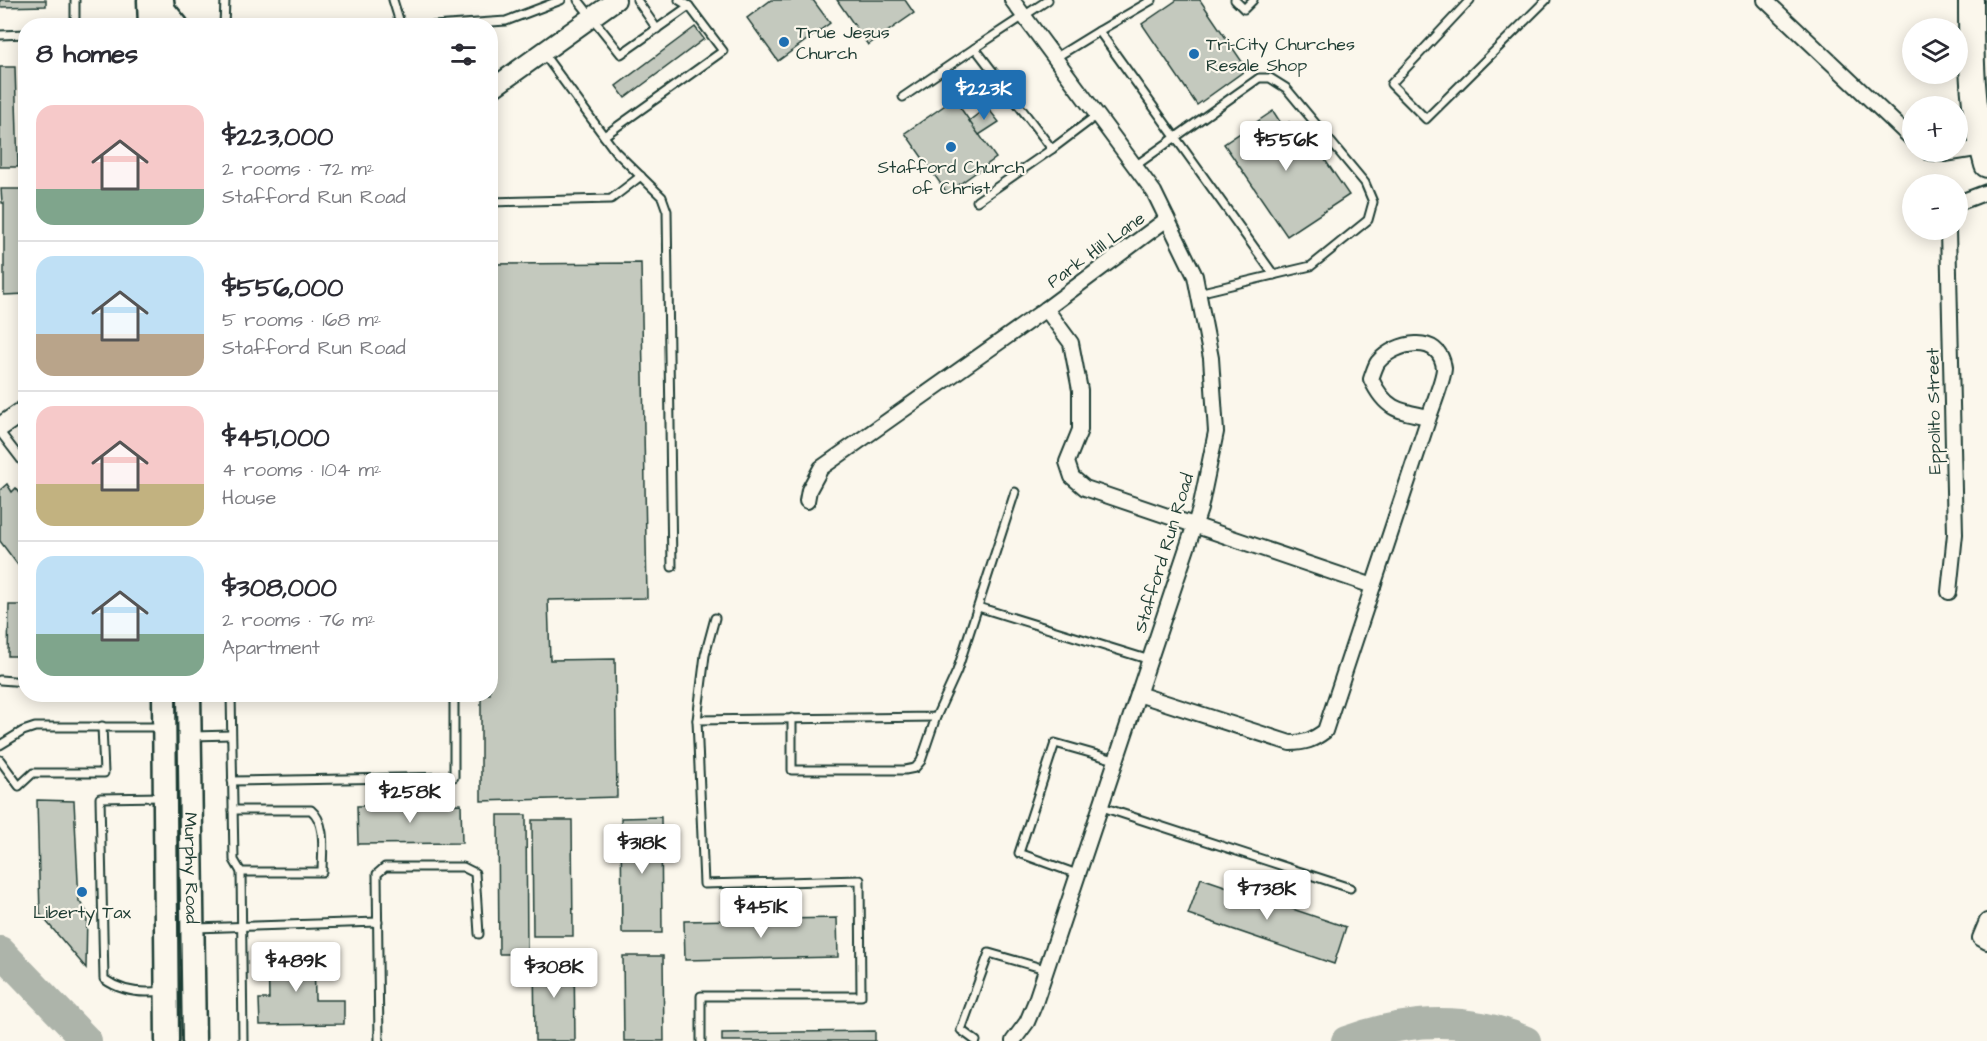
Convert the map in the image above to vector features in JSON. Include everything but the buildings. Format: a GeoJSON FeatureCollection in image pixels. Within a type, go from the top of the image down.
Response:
{"type":"FeatureCollection","features":[{"type":"Feature","properties":{"kind":"highway"},"geometry":{"type":"LineString","coordinates":[[1971,0],[1971,73],[1984,156]]}},
{"type":"Feature","properties":{"kind":"main road"},"geometry":{"type":"LineString","coordinates":[[149,0],[150,18]]}},
{"type":"Feature","properties":{"kind":"main road"},"geometry":{"type":"LineString","coordinates":[[162,0],[163,9],[171,18]]}},
{"type":"Feature","properties":{"kind":"main road"},"geometry":{"type":"LineString","coordinates":[[178,18],[179,0]]}},
{"type":"Feature","properties":{"kind":"main road","name":"Murphy Road"},"geometry":{"type":"LineString","coordinates":[[164,702],[167,1041]]}},
{"type":"Feature","properties":{"kind":"main road"},"geometry":{"type":"LineString","coordinates":[[174,702],[174,716],[180,729],[190,736]]}},
{"type":"Feature","properties":{"kind":"main road","name":"Murphy Road"},"geometry":{"type":"LineString","coordinates":[[189,702],[194,1041]]}},
{"type":"Feature","properties":{"kind":"main road"},"geometry":{"type":"LineString","coordinates":[[164,797],[177,813],[180,884],[193,919]]}},
{"type":"Feature","properties":{"kind":"main road"},"geometry":{"type":"LineString","coordinates":[[165,904],[179,941],[181,1041]]}},
{"type":"Feature","properties":{"kind":"street"},"geometry":{"type":"LineString","coordinates":[[498,84],[616,0]]}},
{"type":"Feature","properties":{"kind":"street","name":"Stafford Run Road"},"geometry":{"type":"LineString","coordinates":[[1012,0],[1154,192],[1195,276],[1211,358],[1216,432],[1196,524],[1027,1022],[1013,1041]]}},
{"type":"Feature","properties":{"kind":"street"},"geometry":{"type":"LineString","coordinates":[[1765,0],[1902,130]]}},
{"type":"Feature","properties":{"kind":"street"},"geometry":{"type":"LineString","coordinates":[[1968,155],[1984,156]]}},
{"type":"Feature","properties":{"kind":"street"},"geometry":{"type":"LineString","coordinates":[[1968,199],[1987,192]]}},
{"type":"Feature","properties":{"kind":"street","name":"Park Hill Lane"},"geometry":{"type":"LineString","coordinates":[[807,501],[809,489],[821,468],[1046,309],[1167,219]]}},
{"type":"Feature","properties":{"kind":"street","name":"Eppolito Street"},"geometry":{"type":"LineString","coordinates":[[1948,240],[1955,534],[1949,592]]}},
{"type":"Feature","properties":{"kind":"street"},"geometry":{"type":"LineString","coordinates":[[1046,309],[1071,343],[1080,390],[1080,430],[1067,462],[1072,477],[1085,488],[1373,586]]}},
{"type":"Feature","properties":{"kind":"street"},"geometry":{"type":"LineString","coordinates":[[1138,694],[1290,743],[1302,743],[1315,739],[1325,731],[1429,417],[1444,368],[1438,353],[1428,345],[1418,342],[1398,348],[1378,362],[1371,379],[1381,400],[1405,412],[1429,417]]}},
{"type":"Feature","properties":{"kind":"street"},"geometry":{"type":"LineString","coordinates":[[0,427],[18,415]]}},
{"type":"Feature","properties":{"kind":"street"},"geometry":{"type":"LineString","coordinates":[[1984,940],[1987,921]]}},
{"type":"Feature","properties":{"kind":"lane"},"geometry":{"type":"LineString","coordinates":[[75,0],[75,18]]}},
{"type":"Feature","properties":{"kind":"lane"},"geometry":{"type":"LineString","coordinates":[[224,18],[225,0]]}},
{"type":"Feature","properties":{"kind":"lane"},"geometry":{"type":"LineString","coordinates":[[393,0],[399,18]]}},
{"type":"Feature","properties":{"kind":"lane"},"geometry":{"type":"LineString","coordinates":[[498,22],[507,21],[561,0]]}},
{"type":"Feature","properties":{"kind":"lane"},"geometry":{"type":"LineString","coordinates":[[578,0],[621,54],[689,6]]}},
{"type":"Feature","properties":{"kind":"lane"},"geometry":{"type":"LineString","coordinates":[[637,0],[657,29]]}},
{"type":"Feature","properties":{"kind":"lane"},"geometry":{"type":"LineString","coordinates":[[604,136],[723,51],[689,6],[679,0]]}},
{"type":"Feature","properties":{"kind":"lane"},"geometry":{"type":"LineString","coordinates":[[903,98],[1048,0]]}},
{"type":"Feature","properties":{"kind":"lane"},"geometry":{"type":"LineString","coordinates":[[1055,58],[1152,0]]}},
{"type":"Feature","properties":{"kind":"lane"},"geometry":{"type":"LineString","coordinates":[[1235,0],[1244,9],[1253,0]]}},
{"type":"Feature","properties":{"kind":"lane"},"geometry":{"type":"LineString","coordinates":[[1470,0],[1390,84],[1426,119],[1546,0]]}},
{"type":"Feature","properties":{"kind":"lane"},"geometry":{"type":"LineString","coordinates":[[1098,31],[1274,275]]}},
{"type":"Feature","properties":{"kind":"lane"},"geometry":{"type":"LineString","coordinates":[[0,35],[18,34]]}},
{"type":"Feature","properties":{"kind":"lane"},"geometry":{"type":"LineString","coordinates":[[975,48],[1052,149]]}},
{"type":"Feature","properties":{"kind":"lane"},"geometry":{"type":"LineString","coordinates":[[543,53],[604,136],[662,197],[667,211],[672,567]]}},
{"type":"Feature","properties":{"kind":"lane"},"geometry":{"type":"LineString","coordinates":[[1135,166],[1259,78],[1270,78],[1286,88],[1365,183],[1373,202],[1368,220],[1311,266],[1198,292]]}},
{"type":"Feature","properties":{"kind":"lane"},"geometry":{"type":"LineString","coordinates":[[977,201],[1097,115]]}},
{"type":"Feature","properties":{"kind":"lane"},"geometry":{"type":"LineString","coordinates":[[498,202],[611,199],[641,176]]}},
{"type":"Feature","properties":{"kind":"lane"},"geometry":{"type":"LineString","coordinates":[[0,432],[18,456]]}},
{"type":"Feature","properties":{"kind":"lane"},"geometry":{"type":"LineString","coordinates":[[792,718],[792,770],[905,770],[915,768],[921,761],[936,717],[957,671],[1015,492]]}},
{"type":"Feature","properties":{"kind":"lane"},"geometry":{"type":"LineString","coordinates":[[978,608],[1150,660]]}},
{"type":"Feature","properties":{"kind":"lane"},"geometry":{"type":"LineString","coordinates":[[701,1041],[700,996],[861,996],[860,880],[704,884],[697,720],[705,654],[715,618]]}},
{"type":"Feature","properties":{"kind":"lane"},"geometry":{"type":"LineString","coordinates":[[0,680],[18,681]]}},
{"type":"Feature","properties":{"kind":"lane"},"geometry":{"type":"LineString","coordinates":[[231,702],[234,860],[241,872],[243,1041]]}},
{"type":"Feature","properties":{"kind":"lane"},"geometry":{"type":"LineString","coordinates":[[232,781],[454,777],[454,702]]}},
{"type":"Feature","properties":{"kind":"lane"},"geometry":{"type":"LineString","coordinates":[[697,720],[936,717]]}},
{"type":"Feature","properties":{"kind":"lane"},"geometry":{"type":"LineString","coordinates":[[0,760],[20,786],[33,773],[104,773],[102,726]]}},
{"type":"Feature","properties":{"kind":"lane"},"geometry":{"type":"LineString","coordinates":[[0,746],[23,731],[35,727],[164,727]]}},
{"type":"Feature","properties":{"kind":"lane"},"geometry":{"type":"LineString","coordinates":[[190,736],[231,735]]}},
{"type":"Feature","properties":{"kind":"lane"},"geometry":{"type":"LineString","coordinates":[[1077,874],[1019,853],[1055,743],[1115,760]]}},
{"type":"Feature","properties":{"kind":"lane"},"geometry":{"type":"LineString","coordinates":[[164,797],[100,798],[104,979],[116,988],[144,993],[166,990]]}},
{"type":"Feature","properties":{"kind":"lane"},"geometry":{"type":"LineString","coordinates":[[1099,806],[1350,888]]}},
{"type":"Feature","properties":{"kind":"lane"},"geometry":{"type":"LineString","coordinates":[[233,810],[312,810],[319,816],[321,826],[322,872],[241,872]]}},
{"type":"Feature","properties":{"kind":"lane"},"geometry":{"type":"LineString","coordinates":[[379,1041],[377,874],[385,867],[463,867],[475,873],[479,934]]}},
{"type":"Feature","properties":{"kind":"lane"},"geometry":{"type":"LineString","coordinates":[[193,919],[241,927],[378,922]]}},
{"type":"Feature","properties":{"kind":"lane"},"geometry":{"type":"LineString","coordinates":[[976,1041],[961,1030],[989,953],[1045,969]]}},
{"type":"Feature","properties":{"kind":"waterway"},"geometry":{"type":"LineString","coordinates":[[0,951],[87,1041]]}},
{"type":"Feature","properties":{"kind":"waterway"},"geometry":{"type":"LineString","coordinates":[[1346,1041],[1391,1028],[1436,1023],[1481,1027],[1526,1041]]}},
{"type":"Feature","properties":{"kind":"place","name":"True Jesus Church"},"geometry":{"type":"Point","coordinates":[784,42]}},
{"type":"Feature","properties":{"kind":"place","name":"Tri-City Churches Resale Shop"},"geometry":{"type":"Point","coordinates":[1194,54]}},
{"type":"Feature","properties":{"kind":"place","name":"Stafford Church of Christ"},"geometry":{"type":"Point","coordinates":[951,147]}},
{"type":"Feature","properties":{"kind":"place","name":"Liberty Tax"},"geometry":{"type":"Point","coordinates":[82,892]}}]}
